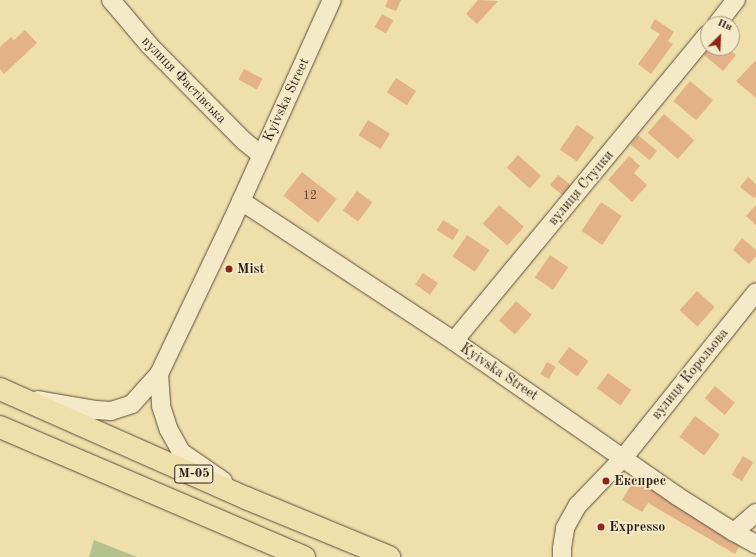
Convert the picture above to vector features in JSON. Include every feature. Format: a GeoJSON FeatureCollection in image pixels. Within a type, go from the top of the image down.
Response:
{"type":"FeatureCollection","features":[{"type":"Feature","properties":{"kind":"highway","name":"М-05"},"geometry":{"type":"LineString","coordinates":[[0,389],[246,498],[389,557]]}},
{"type":"Feature","properties":{"kind":"highway","name":"М-05"},"geometry":{"type":"LineString","coordinates":[[0,427],[304,557]]}},
{"type":"Feature","properties":{"kind":"street","name":"вулиця Фастівська"},"geometry":{"type":"LineString","coordinates":[[111,0],[149,45],[244,141],[261,155]]}},
{"type":"Feature","properties":{"kind":"street","name":"Kyivska Street"},"geometry":{"type":"LineString","coordinates":[[159,374],[241,201],[332,0]]}},
{"type":"Feature","properties":{"kind":"street"},"geometry":{"type":"LineString","coordinates":[[723,16],[736,0]]}},
{"type":"Feature","properties":{"kind":"street","name":"вулиця Ступки"},"geometry":{"type":"LineString","coordinates":[[454,342],[700,44]]}},
{"type":"Feature","properties":{"kind":"street","name":"Kyivska Street"},"geometry":{"type":"LineString","coordinates":[[241,201],[624,457],[677,496],[756,544]]}},
{"type":"Feature","properties":{"kind":"street","name":"вулиця Корольова"},"geometry":{"type":"LineString","coordinates":[[562,557],[562,548],[566,528],[578,505],[624,457],[756,292]]}},
{"type":"Feature","properties":{"kind":"street"},"geometry":{"type":"LineString","coordinates":[[20,397],[96,410],[111,411],[132,404],[159,374]]}},
{"type":"Feature","properties":{"kind":"street"},"geometry":{"type":"LineString","coordinates":[[159,374],[161,406],[169,430],[181,452],[246,498]]}},
{"type":"Feature","properties":{"kind":"street"},"geometry":{"type":"LineString","coordinates":[[734,532],[756,513]]}},
{"type":"Feature","properties":{"kind":"green space"},"geometry":{"type":"Polygon","coordinates":[[[94,540],[137,557],[89,557],[94,540]]]}},
{"type":"Feature","properties":{"kind":"building"},"geometry":{"type":"Polygon","coordinates":[[[388,0],[401,0],[396,11],[385,7],[388,0]]]}},
{"type":"Feature","properties":{"kind":"building"},"geometry":{"type":"Polygon","coordinates":[[[478,0],[498,1],[477,24],[466,14],[478,0]]]}},
{"type":"Feature","properties":{"kind":"building"},"geometry":{"type":"Polygon","coordinates":[[[382,14],[393,20],[386,33],[375,27],[382,14]]]}},
{"type":"Feature","properties":{"kind":"building"},"geometry":{"type":"Polygon","coordinates":[[[655,19],[674,32],[668,41],[673,44],[651,74],[638,64],[660,34],[650,28],[655,19]]]}},
{"type":"Feature","properties":{"kind":"building"},"geometry":{"type":"Polygon","coordinates":[[[25,30],[37,43],[4,74],[0,69],[0,47],[11,37],[14,40],[25,30]]]}},
{"type":"Feature","properties":{"kind":"building"},"geometry":{"type":"Polygon","coordinates":[[[705,56],[735,56],[723,71],[705,56]]]}},
{"type":"Feature","properties":{"kind":"building"},"geometry":{"type":"Polygon","coordinates":[[[755,61],[756,62],[756,98],[736,81],[755,61]]]}},
{"type":"Feature","properties":{"kind":"building"},"geometry":{"type":"Polygon","coordinates":[[[244,69],[263,79],[257,89],[238,80],[244,69]]]}},
{"type":"Feature","properties":{"kind":"building"},"geometry":{"type":"Polygon","coordinates":[[[396,78],[416,91],[407,105],[387,92],[396,78]]]}},
{"type":"Feature","properties":{"kind":"building"},"geometry":{"type":"Polygon","coordinates":[[[690,81],[713,100],[696,120],[673,101],[690,81]]]}},
{"type":"Feature","properties":{"kind":"building"},"geometry":{"type":"Polygon","coordinates":[[[664,114],[694,140],[678,159],[648,133],[664,114]]]}},
{"type":"Feature","properties":{"kind":"building"},"geometry":{"type":"Polygon","coordinates":[[[368,120],[390,134],[381,149],[358,135],[368,120]]]}},
{"type":"Feature","properties":{"kind":"building"},"geometry":{"type":"Polygon","coordinates":[[[577,125],[594,137],[577,162],[560,150],[577,125]]]}},
{"type":"Feature","properties":{"kind":"building"},"geometry":{"type":"Polygon","coordinates":[[[638,135],[657,151],[649,160],[630,144],[638,135]]]}},
{"type":"Feature","properties":{"kind":"building"},"geometry":{"type":"Polygon","coordinates":[[[518,155],[541,176],[530,188],[507,168],[518,155]]]}},
{"type":"Feature","properties":{"kind":"building"},"geometry":{"type":"Polygon","coordinates":[[[629,156],[640,166],[634,173],[647,185],[632,202],[608,180],[629,156]]]}},
{"type":"Feature","properties":{"kind":"building"},"geometry":{"type":"Polygon","coordinates":[[[302,172],[337,199],[318,223],[284,196],[302,172]]]}},
{"type":"Feature","properties":{"kind":"building"},"geometry":{"type":"Polygon","coordinates":[[[558,175],[576,189],[568,199],[550,185],[558,175]]]}},
{"type":"Feature","properties":{"kind":"building"},"geometry":{"type":"Polygon","coordinates":[[[748,177],[756,184],[756,196],[754,198],[740,187],[748,177]]]}},
{"type":"Feature","properties":{"kind":"building"},"geometry":{"type":"Polygon","coordinates":[[[357,191],[372,202],[358,222],[343,210],[357,191]]]}},
{"type":"Feature","properties":{"kind":"building"},"geometry":{"type":"Polygon","coordinates":[[[601,202],[622,216],[602,245],[581,231],[601,202]]]}},
{"type":"Feature","properties":{"kind":"building"},"geometry":{"type":"Polygon","coordinates":[[[499,205],[524,227],[508,246],[483,224],[499,205]]]}},
{"type":"Feature","properties":{"kind":"building"},"geometry":{"type":"Polygon","coordinates":[[[756,205],[756,225],[746,216],[756,205]]]}},
{"type":"Feature","properties":{"kind":"building"},"geometry":{"type":"Polygon","coordinates":[[[443,220],[459,230],[453,240],[437,230],[443,220]]]}},
{"type":"Feature","properties":{"kind":"building"},"geometry":{"type":"Polygon","coordinates":[[[467,235],[489,250],[475,272],[452,257],[467,235]]]}},
{"type":"Feature","properties":{"kind":"building"},"geometry":{"type":"Polygon","coordinates":[[[742,238],[756,250],[756,256],[749,264],[733,250],[742,238]]]}},
{"type":"Feature","properties":{"kind":"building"},"geometry":{"type":"Polygon","coordinates":[[[550,255],[568,267],[553,290],[535,277],[550,255]]]}},
{"type":"Feature","properties":{"kind":"building"},"geometry":{"type":"Polygon","coordinates":[[[423,273],[438,283],[430,295],[415,285],[423,273]]]}},
{"type":"Feature","properties":{"kind":"building"},"geometry":{"type":"Polygon","coordinates":[[[697,291],[715,307],[697,326],[680,310],[697,291]]]}},
{"type":"Feature","properties":{"kind":"building"},"geometry":{"type":"Polygon","coordinates":[[[516,301],[532,315],[515,334],[499,321],[516,301]]]}},
{"type":"Feature","properties":{"kind":"building"},"geometry":{"type":"Polygon","coordinates":[[[569,347],[588,361],[577,376],[558,362],[569,347]]]}},
{"type":"Feature","properties":{"kind":"building"},"geometry":{"type":"Polygon","coordinates":[[[547,362],[556,367],[549,379],[540,374],[547,362]]]}},
{"type":"Feature","properties":{"kind":"building"},"geometry":{"type":"Polygon","coordinates":[[[608,373],[631,390],[620,405],[597,388],[608,373]]]}},
{"type":"Feature","properties":{"kind":"building"},"geometry":{"type":"Polygon","coordinates":[[[715,386],[735,403],[725,415],[705,398],[715,386]]]}},
{"type":"Feature","properties":{"kind":"building"},"geometry":{"type":"Polygon","coordinates":[[[695,416],[720,435],[704,455],[679,437],[695,416]]]}},
{"type":"Feature","properties":{"kind":"building"},"geometry":{"type":"Polygon","coordinates":[[[743,456],[753,462],[742,481],[732,475],[743,456]]]}},
{"type":"Feature","properties":{"kind":"building"},"geometry":{"type":"Polygon","coordinates":[[[637,475],[744,538],[735,554],[648,503],[642,512],[622,500],[637,475]]]}},
{"type":"Feature","properties":{"kind":"place","name":"Mist"},"geometry":{"type":"Point","coordinates":[229,269]}},
{"type":"Feature","properties":{"kind":"place","name":"Експрес"},"geometry":{"type":"Point","coordinates":[606,481]}},
{"type":"Feature","properties":{"kind":"place","name":"Expresso"},"geometry":{"type":"Point","coordinates":[601,527]}}]}
